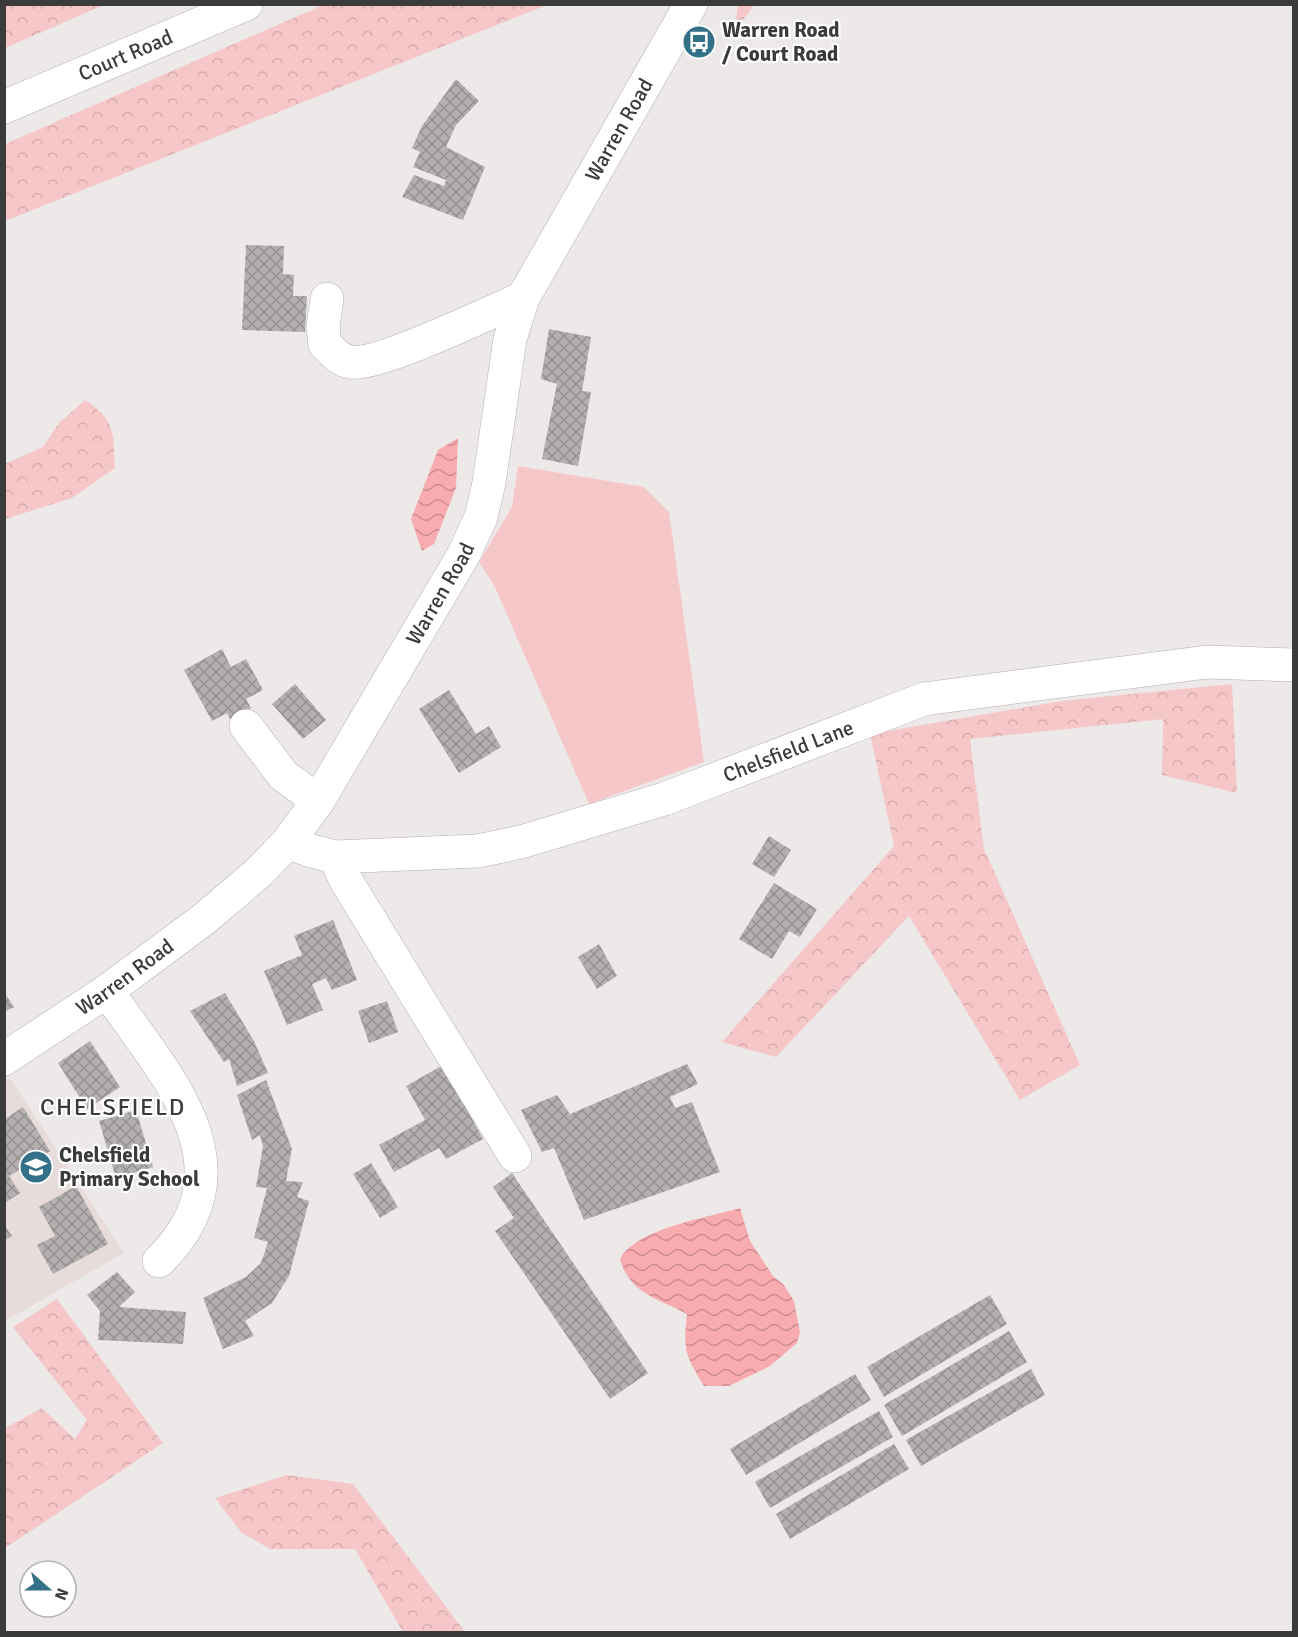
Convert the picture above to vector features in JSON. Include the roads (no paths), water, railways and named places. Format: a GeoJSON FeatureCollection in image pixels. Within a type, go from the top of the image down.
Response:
{"type":"FeatureCollection","features":[{"type":"Feature","properties":{"kind":"street","name":"Court Road"},"geometry":{"type":"LineString","coordinates":[[4,107],[246,4]]}},
{"type":"Feature","properties":{"kind":"street","name":"Warren Road"},"geometry":{"type":"LineString","coordinates":[[4,1059],[107,991],[204,919],[258,873],[288,842],[318,801],[464,554],[481,517],[489,483],[510,339],[523,298],[691,4]]}},
{"type":"Feature","properties":{"kind":"street"},"geometry":{"type":"LineString","coordinates":[[327,299],[323,327],[325,344],[337,356],[351,363],[378,359],[523,298]]}},
{"type":"Feature","properties":{"kind":"street","name":"Chelsfield Lane"},"geometry":{"type":"LineString","coordinates":[[288,842],[335,857],[478,851],[521,842],[664,799],[924,699],[1207,662],[1293,665]]}},
{"type":"Feature","properties":{"kind":"street"},"geometry":{"type":"LineString","coordinates":[[246,726],[283,775],[318,801]]}},
{"type":"Feature","properties":{"kind":"street"},"geometry":{"type":"LineString","coordinates":[[335,857],[345,879],[515,1156]]}},
{"type":"Feature","properties":{"kind":"street"},"geometry":{"type":"LineString","coordinates":[[107,991],[189,1114],[199,1147],[201,1182],[193,1215],[176,1244],[159,1261]]}},
{"type":"Feature","properties":{"kind":"water"},"geometry":{"type":"Polygon","coordinates":[[[458,438],[456,488],[434,544],[422,551],[411,519],[438,450],[458,438]]]}},
{"type":"Feature","properties":{"kind":"water"},"geometry":{"type":"Polygon","coordinates":[[[740,1208],[750,1241],[773,1276],[784,1285],[794,1301],[800,1332],[797,1343],[770,1366],[729,1386],[704,1386],[687,1352],[685,1336],[687,1314],[638,1288],[630,1280],[620,1259],[641,1239],[657,1232],[692,1220],[740,1208]]]}},
{"type":"Feature","properties":{"kind":"place","name":"Warren Road / Court Road"},"geometry":{"type":"Point","coordinates":[699,42]}},
{"type":"Feature","properties":{"kind":"place","name":"Chelsfield Primary School"},"geometry":{"type":"Point","coordinates":[36,1167]}},
{"type":"Feature","properties":{"kind":"district","name":"CHELSFIELD"},"geometry":{"type":"Point","coordinates":[113,1107]}}]}
